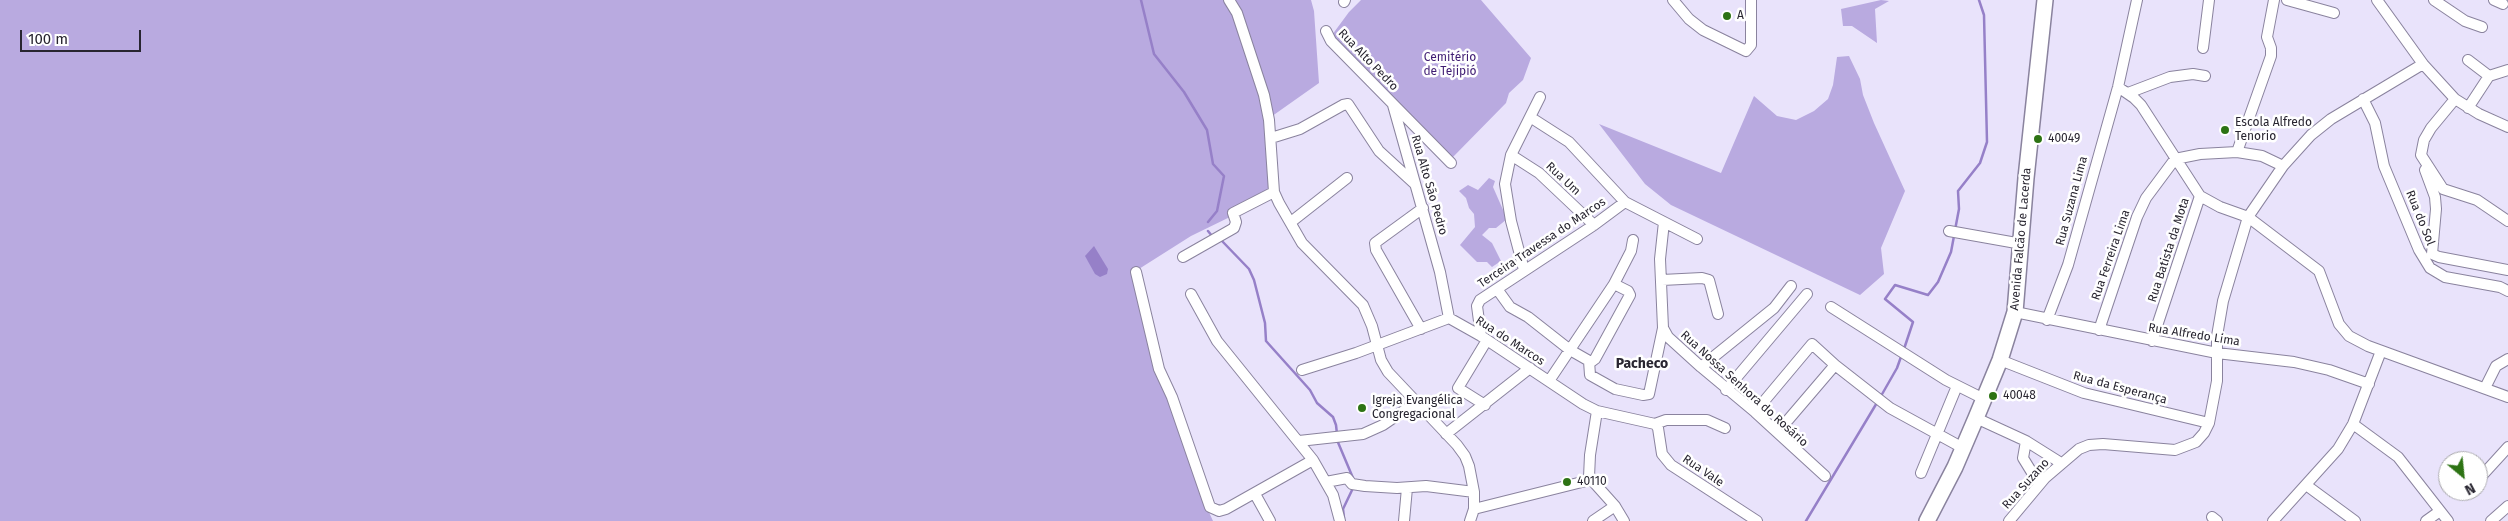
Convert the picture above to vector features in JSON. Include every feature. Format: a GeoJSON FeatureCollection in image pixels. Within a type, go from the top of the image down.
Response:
{"type":"FeatureCollection","features":[{"type":"Feature","properties":{"kind":"main road","name":"Avenida Falcão de Lacerda"},"geometry":{"type":"LineString","coordinates":[[1927,521],[1941,496],[1984,399],[2000,360],[2015,312],[2026,178],[2045,0]]}},
{"type":"Feature","properties":{"kind":"street"},"geometry":{"type":"LineString","coordinates":[[1229,0],[1237,13],[1259,76],[1269,120],[1274,192],[1302,243],[1363,305],[1372,326],[1375,345],[1388,372],[1465,456],[1474,492],[1474,509],[1470,521]]}},
{"type":"Feature","properties":{"kind":"street"},"geometry":{"type":"LineString","coordinates":[[1675,8],[1703,30],[1746,51],[1752,45],[1751,0]]}},
{"type":"Feature","properties":{"kind":"street","name":"Rua Suzana Lima"},"geometry":{"type":"LineString","coordinates":[[2047,320],[2066,272],[2118,87],[2137,0]]}},
{"type":"Feature","properties":{"kind":"street"},"geometry":{"type":"LineString","coordinates":[[2203,48],[2209,0]]}},
{"type":"Feature","properties":{"kind":"street"},"geometry":{"type":"LineString","coordinates":[[2237,152],[2271,56],[2271,48],[2267,37],[2274,0]]}},
{"type":"Feature","properties":{"kind":"street"},"geometry":{"type":"LineString","coordinates":[[2287,0],[2334,12]]}},
{"type":"Feature","properties":{"kind":"street"},"geometry":{"type":"LineString","coordinates":[[2434,0],[2465,21],[2482,27]]}},
{"type":"Feature","properties":{"kind":"street"},"geometry":{"type":"LineString","coordinates":[[2381,1],[2424,64],[2455,99],[2468,108],[2508,127]]}},
{"type":"Feature","properties":{"kind":"street","name":"Rua Alto Pedro"},"geometry":{"type":"LineString","coordinates":[[1326,32],[1331,41],[1393,106]]}},
{"type":"Feature","properties":{"kind":"street"},"geometry":{"type":"LineString","coordinates":[[2468,60],[2489,76]]}},
{"type":"Feature","properties":{"kind":"street"},"geometry":{"type":"LineString","coordinates":[[2209,423],[2217,381],[2217,336],[2222,301],[2248,217],[2283,166],[2311,135],[2363,100],[2424,64]]}},
{"type":"Feature","properties":{"kind":"street"},"geometry":{"type":"LineString","coordinates":[[2468,108],[2489,76],[2508,70]]}},
{"type":"Feature","properties":{"kind":"street"},"geometry":{"type":"LineString","coordinates":[[2128,93],[2170,77],[2192,74],[2205,76]]}},
{"type":"Feature","properties":{"kind":"street"},"geometry":{"type":"LineString","coordinates":[[2118,87],[2141,105],[2200,196],[2220,207],[2248,217],[2319,271],[2343,330],[2359,342],[2508,397]]}},
{"type":"Feature","properties":{"kind":"street"},"geometry":{"type":"LineString","coordinates":[[1524,270],[1507,201],[1505,184],[1511,155],[1540,97]]}},
{"type":"Feature","properties":{"kind":"street"},"geometry":{"type":"LineString","coordinates":[[2455,99],[2431,128],[2424,140],[2421,155],[2435,197],[2436,219],[2432,254],[2439,258],[2508,270]]}},
{"type":"Feature","properties":{"kind":"street","name":"Rua do Sol"},"geometry":{"type":"LineString","coordinates":[[2363,100],[2376,123],[2384,166],[2419,250],[2430,268],[2445,277],[2508,291]]}},
{"type":"Feature","properties":{"kind":"street"},"geometry":{"type":"LineString","coordinates":[[1271,138],[1294,132],[1348,104],[1379,151],[1416,185]]}},
{"type":"Feature","properties":{"kind":"street"},"geometry":{"type":"LineString","coordinates":[[1393,106],[1451,163]]}},
{"type":"Feature","properties":{"kind":"street","name":"Rua Alto São Pedro"},"geometry":{"type":"LineString","coordinates":[[1393,106],[1440,272],[1449,318]]}},
{"type":"Feature","properties":{"kind":"street"},"geometry":{"type":"LineString","coordinates":[[1530,117],[1570,142],[1625,202],[1698,239]]}},
{"type":"Feature","properties":{"kind":"street"},"geometry":{"type":"LineString","coordinates":[[2175,159],[2200,154],[2237,152],[2262,156],[2283,166]]}},
{"type":"Feature","properties":{"kind":"street","name":"Rua Um"},"geometry":{"type":"LineString","coordinates":[[1511,155],[1532,167],[1594,225]]}},
{"type":"Feature","properties":{"kind":"street"},"geometry":{"type":"LineString","coordinates":[[2421,155],[2443,189],[2452,194],[2477,200],[2508,221]]}},
{"type":"Feature","properties":{"kind":"street","name":"Rua Ferreira Lima"},"geometry":{"type":"LineString","coordinates":[[2098,330],[2137,217],[2146,198],[2175,159]]}},
{"type":"Feature","properties":{"kind":"street"},"geometry":{"type":"LineString","coordinates":[[1291,222],[1347,178]]}},
{"type":"Feature","properties":{"kind":"street"},"geometry":{"type":"LineString","coordinates":[[1183,258],[1234,228],[1236,222],[1233,213],[1274,192]]}},
{"type":"Feature","properties":{"kind":"street","name":"Rua Batista da Mota"},"geometry":{"type":"LineString","coordinates":[[2152,341],[2200,196]]}},
{"type":"Feature","properties":{"kind":"street","name":"Terceira Travessa do Marcos"},"geometry":{"type":"LineString","coordinates":[[1484,338],[1477,304],[1625,202]]}},
{"type":"Feature","properties":{"kind":"street"},"geometry":{"type":"LineString","coordinates":[[1421,329],[1376,250],[1375,244],[1397,225],[1423,208]]}},
{"type":"Feature","properties":{"kind":"street","name":"Rua Nossa Senhora do Rosário"},"geometry":{"type":"LineString","coordinates":[[1664,222],[1660,259],[1663,328],[1668,337],[1726,390],[1755,412],[1807,462],[1825,476]]}},
{"type":"Feature","properties":{"kind":"street"},"geometry":{"type":"LineString","coordinates":[[1949,231],[2022,244]]}},
{"type":"Feature","properties":{"kind":"street"},"geometry":{"type":"LineString","coordinates":[[1549,382],[1614,284],[1631,251],[1633,240]]}},
{"type":"Feature","properties":{"kind":"street"},"geometry":{"type":"LineString","coordinates":[[1136,272],[1159,369],[1172,396],[1210,507],[1219,511],[1255,494],[1313,460]]}},
{"type":"Feature","properties":{"kind":"street"},"geometry":{"type":"LineString","coordinates":[[1662,280],[1706,278],[1711,282],[1718,314]]}},
{"type":"Feature","properties":{"kind":"street"},"geometry":{"type":"LineString","coordinates":[[1614,284],[1628,291],[1630,296],[1591,361],[1590,375],[1615,389],[1643,395],[1648,394],[1663,328]]}},
{"type":"Feature","properties":{"kind":"street"},"geometry":{"type":"LineString","coordinates":[[1701,367],[1774,308],[1791,286]]}},
{"type":"Feature","properties":{"kind":"street"},"geometry":{"type":"LineString","coordinates":[[1497,289],[1510,307],[1541,325],[1570,350],[1591,361]]}},
{"type":"Feature","properties":{"kind":"street"},"geometry":{"type":"LineString","coordinates":[[1191,294],[1217,341],[1313,460],[1333,496],[1340,521]]}},
{"type":"Feature","properties":{"kind":"street"},"geometry":{"type":"LineString","coordinates":[[1726,390],[1807,294]]}},
{"type":"Feature","properties":{"kind":"street"},"geometry":{"type":"LineString","coordinates":[[1831,307],[1956,386],[1984,399]]}},
{"type":"Feature","properties":{"kind":"street","name":"Rua Alfredo Lima"},"geometry":{"type":"LineString","coordinates":[[2015,312],[2217,353],[2294,362],[2330,370],[2369,384]]}},
{"type":"Feature","properties":{"kind":"street"},"geometry":{"type":"LineString","coordinates":[[1302,370],[1449,318]]}},
{"type":"Feature","properties":{"kind":"street","name":"Rua do Marcos"},"geometry":{"type":"LineString","coordinates":[[1449,318],[1484,338],[1549,382],[1597,411]]}},
{"type":"Feature","properties":{"kind":"street"},"geometry":{"type":"LineString","coordinates":[[1484,338],[1458,388],[1485,405]]}},
{"type":"Feature","properties":{"kind":"street"},"geometry":{"type":"LineString","coordinates":[[1755,412],[1812,344],[1880,401],[1963,448]]}},
{"type":"Feature","properties":{"kind":"street"},"geometry":{"type":"LineString","coordinates":[[2273,521],[2338,449],[2353,424],[2381,350]]}},
{"type":"Feature","properties":{"kind":"street"},"geometry":{"type":"LineString","coordinates":[[2485,388],[2496,366],[2508,359]]}},
{"type":"Feature","properties":{"kind":"street","name":"Rua da Esperança"},"geometry":{"type":"LineString","coordinates":[[2000,360],[2084,392],[2209,423]]}},
{"type":"Feature","properties":{"kind":"street"},"geometry":{"type":"LineString","coordinates":[[1788,420],[1835,365]]}},
{"type":"Feature","properties":{"kind":"street"},"geometry":{"type":"LineString","coordinates":[[1446,434],[1530,368]]}},
{"type":"Feature","properties":{"kind":"street"},"geometry":{"type":"LineString","coordinates":[[1921,473],[1956,386]]}},
{"type":"Feature","properties":{"kind":"street"},"geometry":{"type":"LineString","coordinates":[[1299,441],[1363,434],[1383,425],[1415,403]]}},
{"type":"Feature","properties":{"kind":"street"},"geometry":{"type":"LineString","coordinates":[[1624,521],[1615,506],[1590,480],[1588,465],[1597,411],[1656,425],[1666,420],[1707,420],[1725,428]]}},
{"type":"Feature","properties":{"kind":"street"},"geometry":{"type":"LineString","coordinates":[[1976,418],[2026,441],[2061,464]]}},
{"type":"Feature","properties":{"kind":"street","name":"Rua Suzano"},"geometry":{"type":"LineString","coordinates":[[2009,521],[2039,484],[2074,452],[2090,445],[2175,450],[2196,442],[2209,423]]}},
{"type":"Feature","properties":{"kind":"street"},"geometry":{"type":"LineString","coordinates":[[2353,424],[2398,457],[2448,521]]}},
{"type":"Feature","properties":{"kind":"street","name":"Rua Vale"},"geometry":{"type":"LineString","coordinates":[[1656,425],[1662,454],[1671,465],[1757,521]]}},
{"type":"Feature","properties":{"kind":"street"},"geometry":{"type":"LineString","coordinates":[[2026,441],[2023,458],[2039,484]]}},
{"type":"Feature","properties":{"kind":"street"},"geometry":{"type":"LineString","coordinates":[[2488,469],[2508,447]]}},
{"type":"Feature","properties":{"kind":"street"},"geometry":{"type":"LineString","coordinates":[[1326,482],[1347,478],[1356,485],[1407,488],[1426,486],[1474,492]]}},
{"type":"Feature","properties":{"kind":"street"},"geometry":{"type":"LineString","coordinates":[[1474,509],[1590,480]]}},
{"type":"Feature","properties":{"kind":"street"},"geometry":{"type":"LineString","coordinates":[[2306,485],[2355,521]]}},
{"type":"Feature","properties":{"kind":"street"},"geometry":{"type":"LineString","coordinates":[[1404,521],[1407,488]]}},
{"type":"Feature","properties":{"kind":"street"},"geometry":{"type":"LineString","coordinates":[[1255,494],[1270,521]]}},
{"type":"Feature","properties":{"kind":"street"},"geometry":{"type":"LineString","coordinates":[[1593,521],[1615,506]]}},
{"type":"Feature","properties":{"kind":"street"},"geometry":{"type":"LineString","coordinates":[[2491,521],[2506,510]]}},
{"type":"Feature","properties":{"kind":"street"},"geometry":{"type":"LineString","coordinates":[[2426,521],[2440,511]]}},
{"type":"Feature","properties":{"kind":"green space"},"geometry":{"type":"Polygon","coordinates":[[[0,0],[1311,0],[1314,11],[1319,83],[1268,119],[1273,196],[1191,236],[1131,274],[1207,508],[1213,521],[0,521],[0,0]]]}},
{"type":"Feature","properties":{"kind":"green space","name":"Cemitério de Tejipió"},"geometry":{"type":"Polygon","coordinates":[[[1361,0],[1481,0],[1531,58],[1523,80],[1509,93],[1506,103],[1453,157],[1434,141],[1332,35],[1349,12],[1361,0]]]}},
{"type":"Feature","properties":{"kind":"green space"},"geometry":{"type":"Polygon","coordinates":[[[1881,0],[1889,1],[1875,9],[1877,43],[1852,26],[1843,26],[1841,9],[1881,0]]]}},
{"type":"Feature","properties":{"kind":"green space"},"geometry":{"type":"Polygon","coordinates":[[[1849,56],[1860,79],[1863,95],[1874,123],[1905,191],[1881,248],[1884,274],[1860,295],[1671,205],[1645,184],[1599,124],[1721,173],[1754,96],[1777,116],[1796,120],[1814,111],[1828,99],[1833,85],[1837,57],[1849,56]]]}},
{"type":"Feature","properties":{"kind":"green space"},"geometry":{"type":"Polygon","coordinates":[[[1489,178],[1495,181],[1493,187],[1507,219],[1496,228],[1489,228],[1482,235],[1492,243],[1501,261],[1492,267],[1487,262],[1477,262],[1460,245],[1475,227],[1474,214],[1469,208],[1466,198],[1459,191],[1468,185],[1478,190],[1489,178]]]}},
{"type":"Feature","properties":{"kind":"shaded area"},"geometry":{"type":"Polygon","coordinates":[[[1094,246],[1108,269],[1107,274],[1100,277],[1095,274],[1085,256],[1094,246]]]}},
{"type":"Feature","properties":{"kind":"waterway"},"geometry":{"type":"LineString","coordinates":[[1141,0],[1154,54],[1184,92],[1207,130],[1213,164],[1224,176],[1217,211],[1208,222]]}},
{"type":"Feature","properties":{"kind":"waterway"},"geometry":{"type":"LineString","coordinates":[[1955,230],[1959,209],[1958,191],[1980,163],[1987,142],[1984,15],[1979,0]]}},
{"type":"Feature","properties":{"kind":"waterway"},"geometry":{"type":"LineString","coordinates":[[1208,231],[1212,236]]}},
{"type":"Feature","properties":{"kind":"waterway"},"geometry":{"type":"LineString","coordinates":[[1904,349],[1913,322],[1885,299],[1895,285],[1928,295],[1938,282],[1951,252],[1954,236]]}},
{"type":"Feature","properties":{"kind":"waterway"},"geometry":{"type":"LineString","coordinates":[[1222,241],[1249,269],[1254,280],[1265,323],[1266,341],[1310,390],[1317,403],[1333,417],[1337,434]]}},
{"type":"Feature","properties":{"kind":"waterway"},"geometry":{"type":"LineString","coordinates":[[1881,396],[1897,368],[1902,354]]}},
{"type":"Feature","properties":{"kind":"waterway"},"geometry":{"type":"LineString","coordinates":[[1806,521],[1878,401]]}},
{"type":"Feature","properties":{"kind":"waterway"},"geometry":{"type":"LineString","coordinates":[[1337,440],[1353,478]]}},
{"type":"Feature","properties":{"kind":"waterway"},"geometry":{"type":"LineString","coordinates":[[1344,518],[1343,509],[1354,486]]}},
{"type":"Feature","properties":{"kind":"place","name":"A"},"geometry":{"type":"Point","coordinates":[1727,16]}},
{"type":"Feature","properties":{"kind":"place","name":"Escola Alfredo Tenorio"},"geometry":{"type":"Point","coordinates":[2225,130]}},
{"type":"Feature","properties":{"kind":"place","name":"40049"},"geometry":{"type":"Point","coordinates":[2038,139]}},
{"type":"Feature","properties":{"kind":"place","name":"40048"},"geometry":{"type":"Point","coordinates":[1993,396]}},
{"type":"Feature","properties":{"kind":"place","name":"Igreja Evangélica Congregacional"},"geometry":{"type":"Point","coordinates":[1362,408]}},
{"type":"Feature","properties":{"kind":"place","name":"40110"},"geometry":{"type":"Point","coordinates":[1567,482]}},
{"type":"Feature","properties":{"kind":"district","name":"Pacheco"},"geometry":{"type":"Point","coordinates":[1642,364]}}]}
